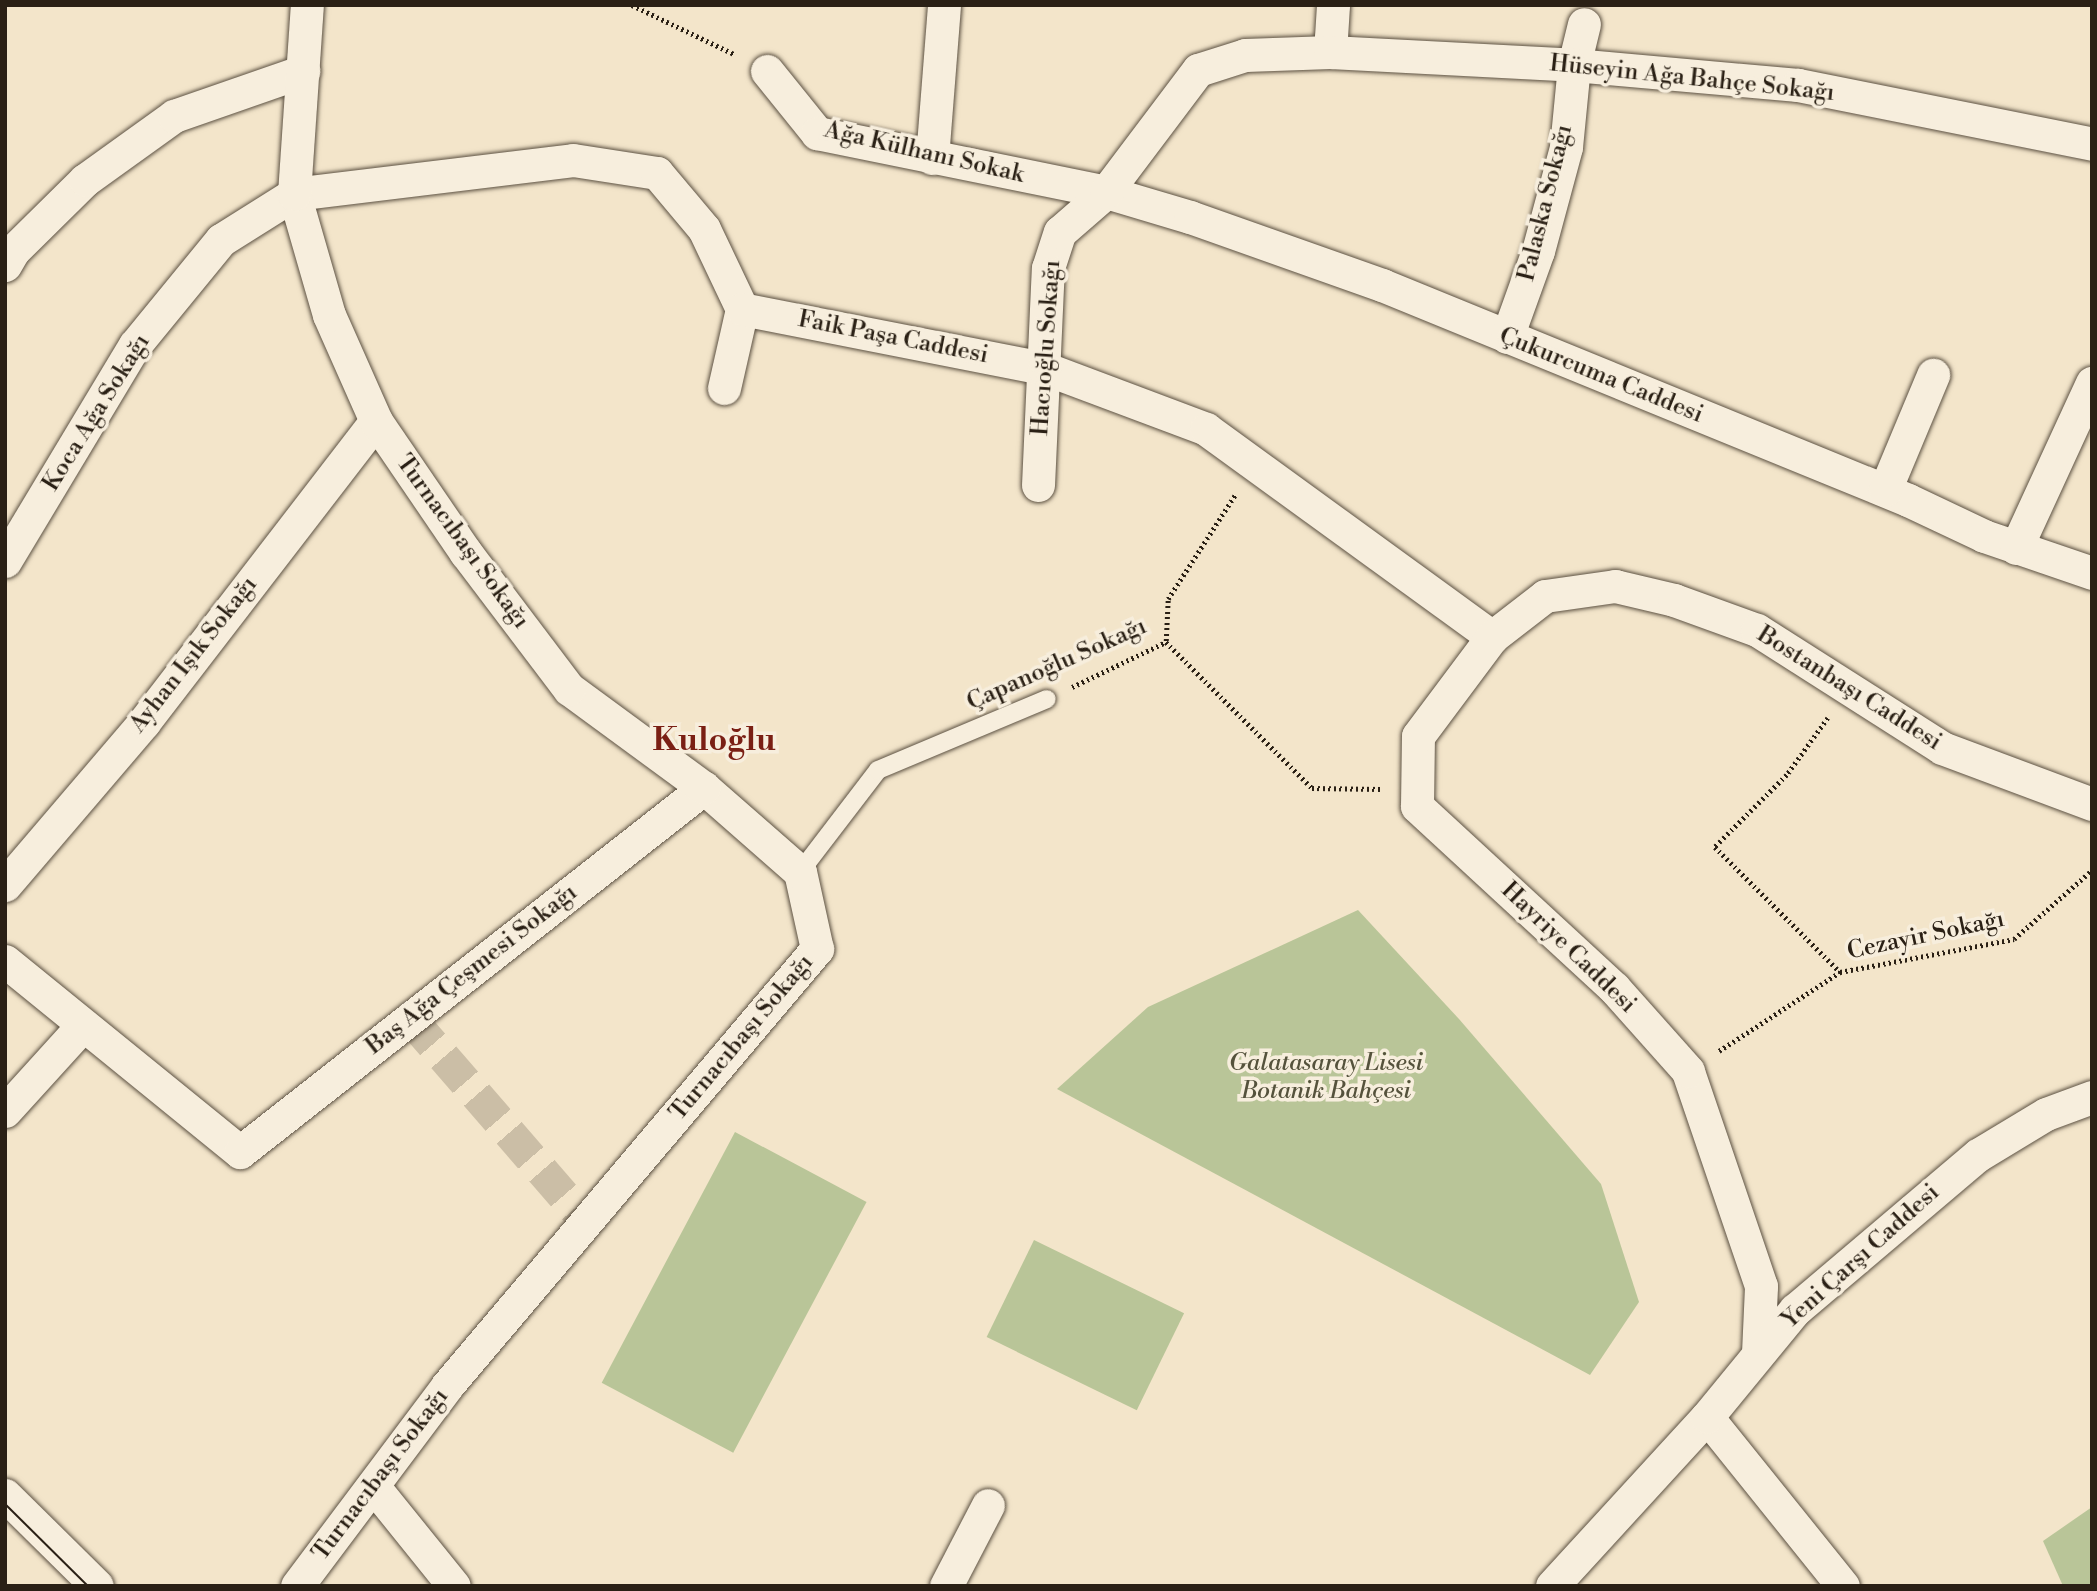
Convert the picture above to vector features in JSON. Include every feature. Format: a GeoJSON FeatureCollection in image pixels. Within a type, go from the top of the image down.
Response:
{"type":"FeatureCollection","features":[{"type":"Feature","properties":{"kind":"street","name":"Turnacıbaşı Sokağı"},"geometry":{"type":"LineString","coordinates":[[297,1586],[374,1487],[447,1386],[817,949],[800,872],[704,788],[569,689],[466,553],[376,421],[329,315],[294,194],[307,5]]}},
{"type":"Feature","properties":{"kind":"street"},"geometry":{"type":"LineString","coordinates":[[932,159],[944,5]]}},
{"type":"Feature","properties":{"kind":"street"},"geometry":{"type":"LineString","coordinates":[[1329,52],[1333,5]]}},
{"type":"Feature","properties":{"kind":"street","name":"Palaska Sokağı"},"geometry":{"type":"LineString","coordinates":[[1507,337],[1538,251],[1566,147],[1574,65],[1584,24]]}},
{"type":"Feature","properties":{"kind":"street","name":"Hüseyin Ağa Bahçe Sokağı"},"geometry":{"type":"LineString","coordinates":[[1106,192],[1198,69],[1245,55],[1329,52],[1574,65],[1798,85],[2092,144]]}},
{"type":"Feature","properties":{"kind":"street"},"geometry":{"type":"LineString","coordinates":[[5,265],[13,251],[85,180],[174,116],[303,71]]}},
{"type":"Feature","properties":{"kind":"street","name":"Ağa Külhanı Sokak"},"geometry":{"type":"LineString","coordinates":[[767,71],[817,133],[932,159],[1106,192]]}},
{"type":"Feature","properties":{"kind":"street"},"geometry":{"type":"LineString","coordinates":[[294,194],[573,160],[657,173],[704,229],[742,309],[724,388]]}},
{"type":"Feature","properties":{"kind":"street","name":"Çukurcuma Caddesi"},"geometry":{"type":"LineString","coordinates":[[1106,192],[1190,217],[1382,285],[1885,490],[2016,548],[2090,568]]}},
{"type":"Feature","properties":{"kind":"street","name":"Hacıoğlu Sokağı"},"geometry":{"type":"LineString","coordinates":[[1038,485],[1048,268],[1060,232],[1106,192]]}},
{"type":"Feature","properties":{"kind":"street","name":"Koca Ağa Sokağı"},"geometry":{"type":"LineString","coordinates":[[5,561],[135,345],[221,240],[294,194]]}},
{"type":"Feature","properties":{"kind":"street","name":"Faik Paşa Caddesi"},"geometry":{"type":"LineString","coordinates":[[742,309],[1044,368],[1206,429],[1492,637]]}},
{"type":"Feature","properties":{"kind":"street"},"geometry":{"type":"LineString","coordinates":[[1885,490],[1933,375]]}},
{"type":"Feature","properties":{"kind":"street"},"geometry":{"type":"LineString","coordinates":[[2016,548],[2092,383]]}},
{"type":"Feature","properties":{"kind":"street","name":"Ayhan Işık Sokağı"},"geometry":{"type":"LineString","coordinates":[[5,885],[144,722],[376,421]]}},
{"type":"Feature","properties":{"kind":"street","name":"Bostanbaşı Caddesi"},"geometry":{"type":"LineString","coordinates":[[1492,637],[1545,596],[1615,586],[1674,600],[1757,630],[1942,748],[2092,804]]}},
{"type":"Feature","properties":{"kind":"street","name":"Hayriye Caddesi"},"geometry":{"type":"LineString","coordinates":[[1492,637],[1418,736],[1417,806],[1614,988],[1688,1071],[1761,1286],[1758,1353]]}},
{"type":"Feature","properties":{"kind":"street","name":"Baş Ağa Çeşmesi Sokağı"},"geometry":{"type":"LineString","coordinates":[[82,1026],[240,1152],[704,788]]}},
{"type":"Feature","properties":{"kind":"street"},"geometry":{"type":"LineString","coordinates":[[5,961],[82,1026],[5,1111]]}},
{"type":"Feature","properties":{"kind":"street","name":"Yeni Çarşı Caddesi"},"geometry":{"type":"LineString","coordinates":[[1557,1584],[1707,1417],[1795,1310],[1978,1155],[2046,1114],[2092,1097]]}},
{"type":"Feature","properties":{"kind":"street"},"geometry":{"type":"LineString","coordinates":[[1761,1286],[1795,1310]]}},
{"type":"Feature","properties":{"kind":"street"},"geometry":{"type":"LineString","coordinates":[[1707,1417],[1843,1586]]}},
{"type":"Feature","properties":{"kind":"street"},"geometry":{"type":"LineString","coordinates":[[374,1487],[454,1586]]}},
{"type":"Feature","properties":{"kind":"street"},"geometry":{"type":"LineString","coordinates":[[5,1495],[97,1586]]}},
{"type":"Feature","properties":{"kind":"street"},"geometry":{"type":"LineString","coordinates":[[946,1586],[988,1506]]}},
{"type":"Feature","properties":{"kind":"lane","name":"Çapanoğlu Sokağı"},"geometry":{"type":"LineString","coordinates":[[800,872],[878,770],[1047,699]]}},
{"type":"Feature","properties":{"kind":"path"},"geometry":{"type":"LineString","coordinates":[[632,5],[767,71]]}},
{"type":"Feature","properties":{"kind":"path"},"geometry":{"type":"LineString","coordinates":[[1166,642],[1168,599],[1253,464]]}},
{"type":"Feature","properties":{"kind":"path","name":"Çapanoğlu Sokağı"},"geometry":{"type":"LineString","coordinates":[[1047,699],[1166,642],[1312,788],[1417,790]]}},
{"type":"Feature","properties":{"kind":"path"},"geometry":{"type":"LineString","coordinates":[[1840,972],[1715,847],[1787,775],[1849,689]]}},
{"type":"Feature","properties":{"kind":"path","name":"Cezayir Sokağı"},"geometry":{"type":"LineString","coordinates":[[1688,1071],[1840,972],[2014,940],[2092,870]]}},
{"type":"Feature","properties":{"kind":"green space","name":"Galatasaray Lisesi Botanik Bahçesi"},"geometry":{"type":"Polygon","coordinates":[[[1358,910],[1459,1019],[1601,1184],[1639,1302],[1590,1375],[1057,1089],[1148,1007],[1358,910]]]}},
{"type":"Feature","properties":{"kind":"green space"},"geometry":{"type":"Polygon","coordinates":[[[735,1132],[867,1202],[733,1453],[602,1383],[735,1132]]]}},
{"type":"Feature","properties":{"kind":"green space"},"geometry":{"type":"Polygon","coordinates":[[[1034,1240],[1184,1313],[1137,1410],[987,1337],[1034,1240]]]}},
{"type":"Feature","properties":{"kind":"green space"},"geometry":{"type":"Polygon","coordinates":[[[2092,1507],[2092,1586],[2063,1586],[2043,1541],[2092,1507]]]}},
{"type":"Feature","properties":{"kind":"tunnel"},"geometry":{"type":"LineString","coordinates":[[411,1019],[587,1222]]}},
{"type":"Feature","properties":{"kind":"tram line"},"geometry":{"type":"LineString","coordinates":[[5,1504],[88,1586]]}},
{"type":"Feature","properties":{"kind":"district","name":"Kuloğlu"},"geometry":{"type":"Point","coordinates":[714,740]}}]}
